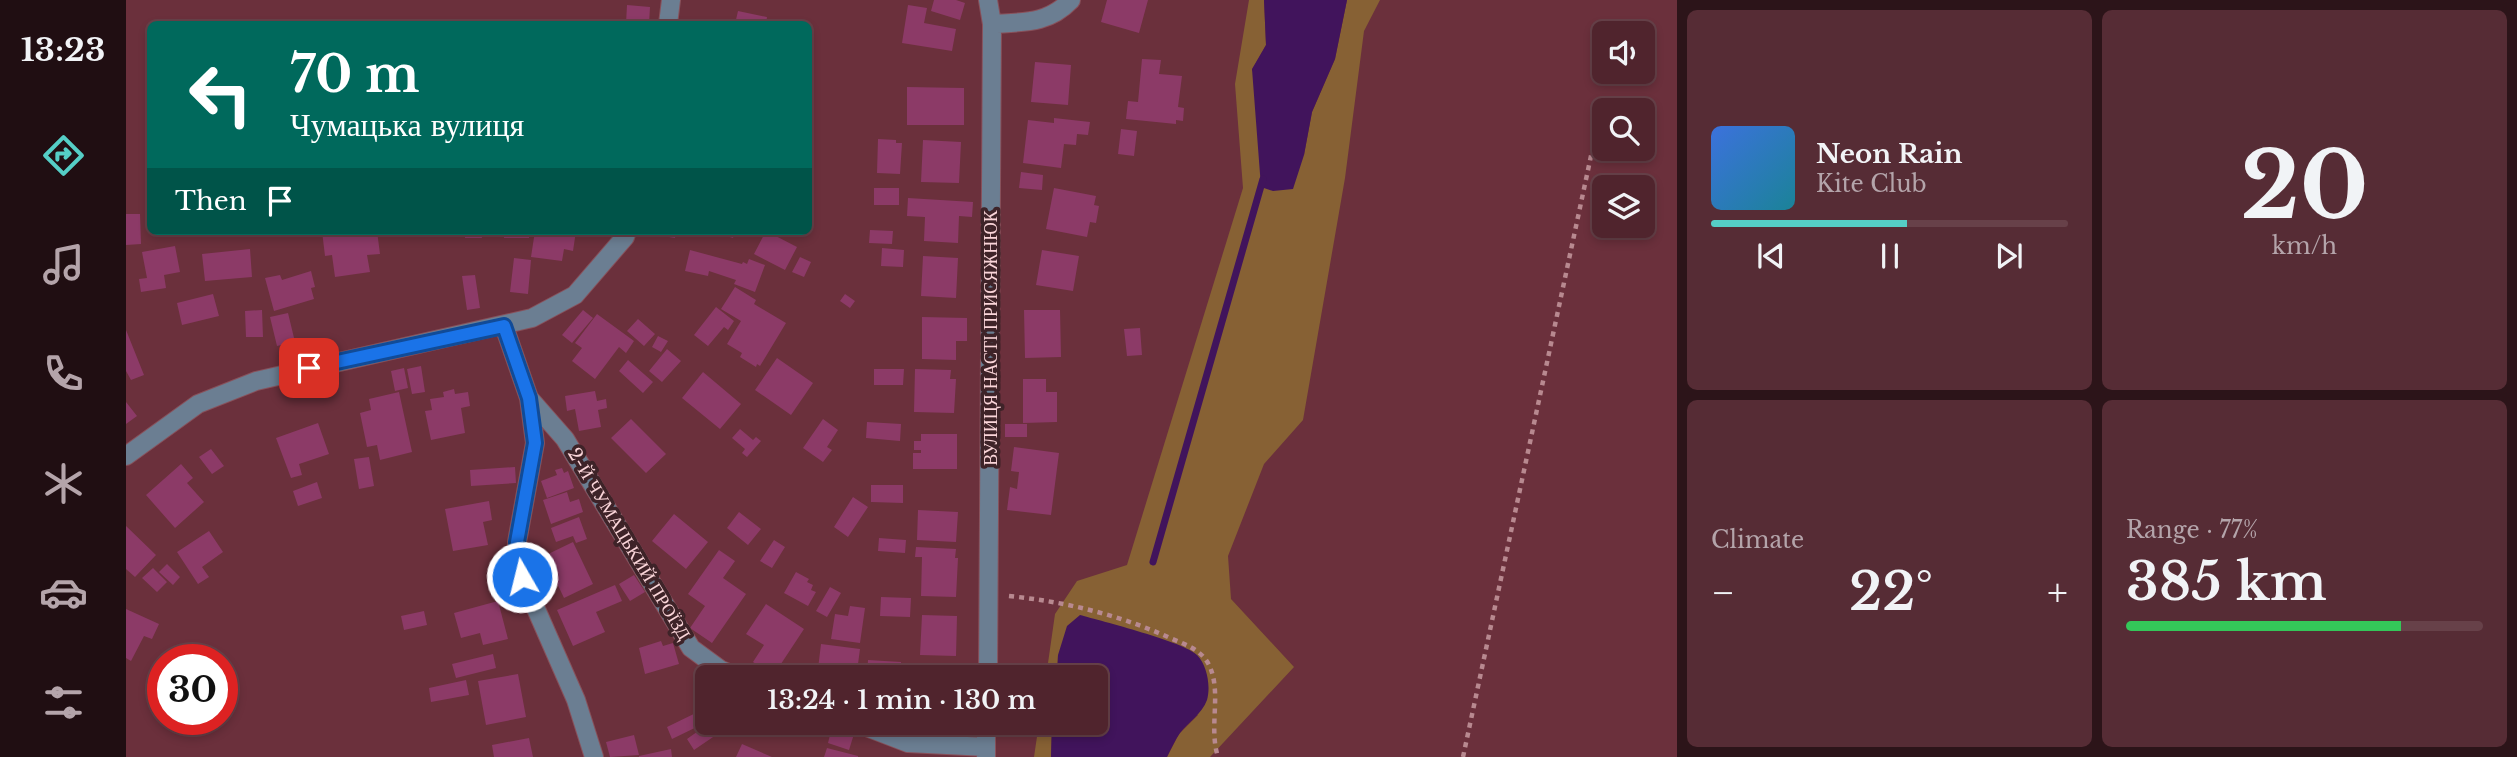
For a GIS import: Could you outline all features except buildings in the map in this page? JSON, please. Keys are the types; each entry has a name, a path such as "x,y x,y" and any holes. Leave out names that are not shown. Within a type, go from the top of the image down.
{"street":[{"path":"668,21 671,0"},
{"name":"ВУЛИЦЯ НАСТІ ПРИСЯЖНЮК","path":"988,0 992,24 988,665"},
{"path":"992,24 1034,21 1060,12 1071,0"},
{"path":"126,456 198,404 256,381 532,318 575,295 626,235"},
{"path":"504,326 529,398 535,443 517,542 522,577 576,700 594,757"},
{"name":"2-Й ЧУМАЦЬКИЙ ПРОЇЗД","path":"529,398 565,439 691,648 714,665"},
{"path":"887,735 908,743 986,752"}],"path":[{"path":"1463,757 1592,151"},
{"path":"990,594 1049,600 1117,615 1198,650 1208,664 1216,688 1213,742 1218,757"}],"shaded area":[{"path":"1249,0 1264,0 1266,45 1252,70 1304,155 1312,112 1335,59 1347,0 1380,0 1364,31 1345,178 1303,420 1264,464 1228,556 1231,599 1294,667 1210,757 1167,757 1179,734 1198,715 1108,676 1108,665 1081,665 1058,655 1058,665 1048,665 1055,614 1077,581 1127,565 1243,188 1235,84"},
{"path":"1264,0 1347,0 1335,59 1312,112 1304,155 1293,189 1273,191 1261,187 1252,69 1266,45"},
{"path":"1080,615 1142,632 1177,644 1197,655 1207,676 1207,700 1202,710 1180,733 1167,757 1051,757 1052,735 1108,735 1108,665 1058,665 1067,626"},
{"path":"1037,735 1052,735 1051,757 1034,757"}],"waterway":[{"path":"1153,562 1263,179"}],"route":[{"path":"309,368 504,326 529,398 535,443 517,542 522,577"}]}
